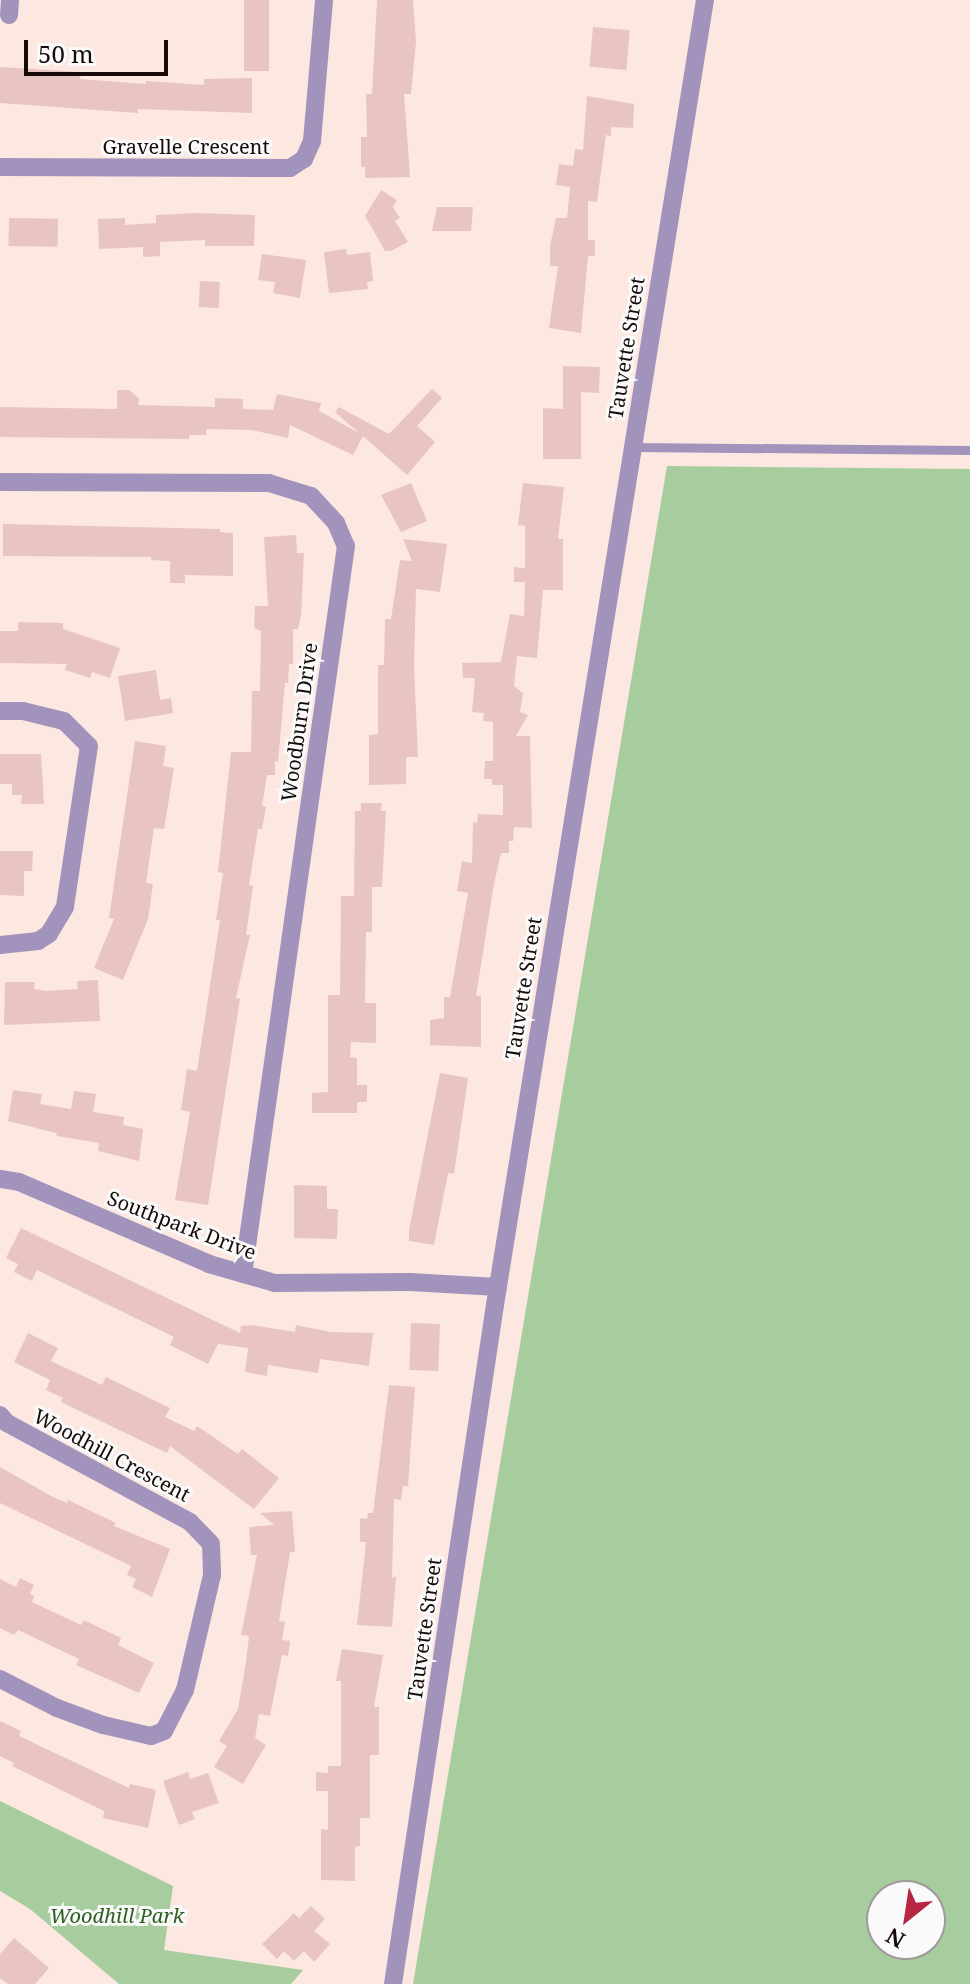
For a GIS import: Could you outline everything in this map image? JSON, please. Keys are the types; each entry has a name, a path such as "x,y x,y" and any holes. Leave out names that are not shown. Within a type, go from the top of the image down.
{"street":[{"name":"Gravelle Crescent","path":"0,167 290,168 304,159 312,141 324,0"},
{"name":"Tauvette Street","path":"393,1984 498,1287 705,0"},
{"name":"Woodburn Drive","path":"0,482 269,483 311,496 336,523 346,546 243,1274"},
{"path":"0,711 23,711 64,721 89,746 65,907 49,934 38,941 0,945"},
{"name":"Southpark Drive","path":"0,1179 19,1182 209,1264 275,1283 410,1282 498,1287"},
{"name":"Woodhill Crescent","path":"0,1415 7,1423 190,1522 211,1544 212,1575 185,1690 164,1731 151,1736 103,1725 57,1708 0,1679"}],"lane":[{"path":"633,447 970,450"}],"green space":[{"path":"667,466 970,469 970,1984 413,1984"},
{"name":"Woodhill Park","path":"0,1801 173,1886 164,1950 303,1970 291,1984 119,1984 30,1909 0,1891"}],"building":[{"path":"244,0 269,0 269,71 244,71"},
{"path":"377,0 413,0 416,42 411,94 404,94 410,177 365,178 365,167 361,167 361,137 367,137 366,94 372,94"},
{"path":"593,27 630,30 626,70 590,67"},
{"path":"0,67 81,72 80,79 146,84 146,81 204,85 204,79 252,78 252,113 138,109 138,113 0,103"},
{"path":"587,96 634,104 633,128 611,127 611,136 606,135 597,202 588,201 588,240 595,240 595,256 588,256 581,333 549,328 558,266 550,266 550,246 556,218 567,218 570,187 556,185 559,164 573,166 575,149 583,150"},
{"path":"381,190 397,200 393,207 400,218 395,221 408,242 391,251 385,251 365,216"},
{"path":"437,207 473,207 471,231 432,231"},
{"path":"156,215 255,215 254,246 205,246 205,240 160,242 160,256 143,257 143,247 99,249 98,219 125,218 125,225 156,223"},
{"path":"9,218 58,219 58,247 9,246"},
{"path":"346,249 347,255 370,252 373,281 367,282 368,289 329,293 324,252"},
{"path":"262,254 306,260 300,298 273,293 275,282 258,280"},
{"path":"200,281 220,282 219,308 199,307"},
{"path":"563,366 600,367 599,393 581,392 581,459 543,459 543,408 563,409"},
{"path":"432,389 442,398 417,426 435,442 407,475 363,436 353,455 290,425 288,438 252,430 206,429 206,435 189,435 189,439 0,437 0,407 117,409 117,390 129,390 139,398 138,405 215,407 215,398 243,399 243,409 273,410 277,394 321,403 319,411 359,433 335,412 339,407 389,434"},
{"path":"411,483 427,521 401,532 381,495"},
{"path":"523,483 564,487 558,539 563,539 563,590 543,590 537,658 517,656 514,686 523,693 520,712 528,715 516,736 530,736 532,828 514,827 509,853 501,853 476,996 481,996 481,1047 430,1045 430,1020 444,1018 444,997 450,997 468,893 457,891 462,861 472,863 473,822 477,823 478,814 503,815 503,785 492,785 492,779 484,779 485,761 493,761 493,722 483,721 484,713 472,712 475,678 463,678 462,663 501,662 510,614 524,616 525,582 514,582 514,567 525,568 525,526 518,525"},
{"path":"3,524 220,529 220,532 233,533 233,576 185,575 185,583 170,583 170,561 151,560 151,557 3,556"},
{"path":"296,535 297,553 304,553 301,616 298,629 293,629 293,664 289,664 288,683 285,683 278,762 275,761 275,775 267,775 262,806 266,807 262,829 258,829 249,885 253,886 246,935 250,935 236,998 240,999 208,1205 175,1200 190,1112 181,1110 187,1069 197,1071 220,920 216,920 223,873 218,872 231,752 251,752 252,691 260,691 261,631 254,628 255,606 268,606 264,537"},
{"path":"403,539 447,544 440,592 416,589 414,666 418,757 406,757 406,784 369,785 369,735 378,734 378,665 384,665 385,619 391,619 400,560 412,561"},
{"path":"18,622 63,623 63,629 120,648 110,678 92,672 90,678 65,670 67,664 0,663 0,631 18,631"},
{"path":"156,670 160,700 171,698 173,713 125,721 118,676"},
{"path":"135,741 166,746 163,766 174,768 164,829 154,828 146,883 153,884 148,919 123,980 94,968 114,919 109,918"},
{"path":"0,754 41,754 44,804 21,804 22,795 12,795 12,784 0,784"},
{"path":"361,803 382,803 381,811 386,811 382,887 372,887 372,932 366,932 365,1003 376,1003 376,1043 351,1042 350,1057 357,1058 357,1085 367,1085 367,1102 357,1102 357,1113 312,1113 312,1093 328,1092 328,995 340,995 341,896 354,896 355,811 361,811"},
{"path":"0,851 33,851 32,871 24,871 24,896 0,895"},
{"path":"98,980 100,1021 4,1025 5,982 35,982 34,989 46,991 78,989 77,981"},
{"path":"440,1073 468,1078 454,1174 448,1173 434,1245 409,1241 409,1230"},
{"path":"13,1090 42,1094 40,1104 71,1109 74,1091 96,1094 93,1112 124,1117 123,1125 143,1129 139,1161 98,1151 99,1143 57,1136 56,1133 8,1121"},
{"path":"294,1185 327,1186 327,1209 338,1209 337,1239 294,1238"},
{"path":"21,1228 240,1333 241,1326 252,1325 295,1332 296,1325 331,1332 373,1333 369,1366 320,1359 318,1373 268,1365 267,1376 245,1372 248,1348 218,1344 208,1364 170,1345 174,1337 37,1270 32,1281 14,1272 18,1264 6,1258"},
{"path":"411,1323 440,1324 438,1371 409,1370"},
{"path":"28,1333 58,1348 51,1361 102,1385 106,1377 170,1408 165,1417 194,1431 197,1426 238,1454 242,1449 279,1478 254,1509 170,1446 167,1453 61,1402 63,1398 46,1390 50,1380 14,1362"},
{"path":"389,1385 415,1387 408,1486 403,1486 401,1500 394,1499 392,1578 396,1576 392,1627 357,1625 366,1542 360,1542 360,1518 367,1519 368,1513 373,1513"},
{"path":"0,1467 53,1497 67,1503 68,1500 116,1523 114,1526 170,1549 152,1597 132,1587 136,1579 127,1575 131,1566 0,1503"},
{"path":"292,1511 295,1552 290,1552 279,1621 285,1622 282,1640 290,1641 288,1656 282,1655 270,1716 259,1714 255,1738 266,1745 243,1784 214,1767 227,1746 219,1741 238,1709 246,1662 249,1636 241,1635 257,1555 251,1555 249,1527 274,1525 260,1513"},
{"path":"20,1578 34,1585 30,1594 34,1596 32,1602 81,1625 84,1620 121,1638 118,1645 154,1663 139,1693 76,1665 79,1659 18,1630 14,1635 0,1628 0,1579 16,1587"},
{"path":"342,1649 383,1655 374,1707 379,1707 379,1755 370,1755 370,1818 360,1818 360,1846 355,1847 355,1881 321,1880 321,1829 328,1830 328,1791 316,1791 316,1772 328,1773 328,1766 341,1766 341,1681 336,1681"},
{"path":"0,1721 21,1731 19,1736 129,1788 130,1784 156,1790 148,1828 103,1818 104,1811 12,1766 14,1763 0,1756"},
{"path":"188,1772 190,1779 208,1773 219,1803 192,1812 195,1819 179,1825 163,1781"},
{"path":"311,1906 325,1919 314,1931 330,1944 314,1962 304,1951 294,1961 284,1951 277,1959 262,1944 294,1913 299,1918"},
{"path":"14,1938 49,1968 35,1984 8,1984 0,1978 0,1954"}]}
